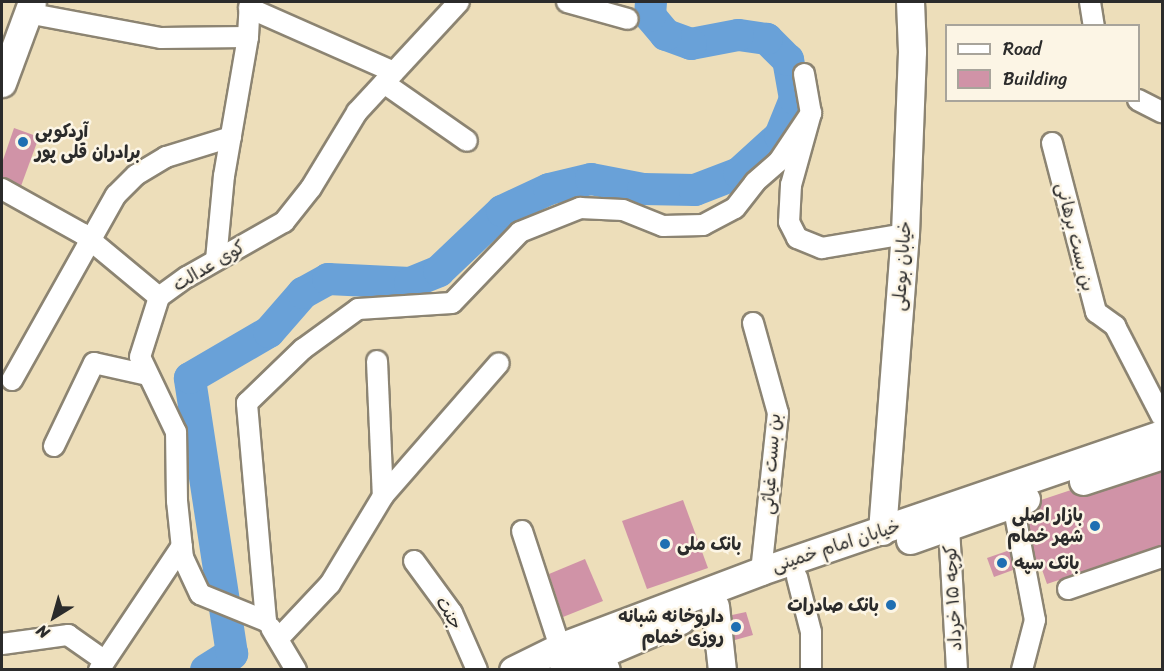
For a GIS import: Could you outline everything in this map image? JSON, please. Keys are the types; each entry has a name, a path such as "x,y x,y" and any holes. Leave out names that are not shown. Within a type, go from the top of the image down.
{"main road":[{"name":"خیابان بوعلی","path":"882,531 905,234 912,51 910,2"},
{"path":"2,83 30,7"},
{"name":"خیابان امام خمینی","path":"513,669 562,658 761,571 1162,434"},
{"name":"خیابان امام خمینی","path":"562,658 607,661 715,606 1162,455"},
{"path":"715,606 723,669"}],"street":[{"name":"کوی عدالت","path":"266,621 200,594 182,546 176,432 140,357 159,297 216,260 284,222 311,188 357,112 459,2"},
{"path":"567,2 628,19"},
{"path":"1090,2 1094,24"},
{"path":"216,260 231,137 248,37 249,5 389,78 466,141"},
{"path":"30,7 161,38 248,37"},
{"path":"804,74 811,112 791,185 789,222 797,238 822,248 905,234"},
{"path":"1140,101 1162,112"},
{"path":"296,669 279,638 266,621 247,403 303,349 358,309 452,303 520,232 580,208 623,210 663,226 703,225 735,208 755,182 779,161 811,112"},
{"path":"12,380 89,239 116,195 136,175 166,157 231,137"},
{"name":"بن بست برهانی","path":"1052,143 1096,312 1115,326 1162,417"},
{"path":"2,189 89,239 159,297"},
{"name":"بن بست غیاثی","path":"753,323 778,413 761,571"},
{"path":"377,360 383,496"},
{"path":"54,446 94,363 148,375"},
{"path":"279,638 330,584 383,496 499,363"},
{"path":"1013,504 1035,620 1022,669"},
{"name":"کوچه ۱۵ خرداد","path":"949,527 957,669"},
{"path":"522,531 562,658"},
{"path":"2,644 68,635 102,665 182,546"},
{"path":"1068,589 1162,557"},
{"name":"جنت","path":"414,561 452,613 477,669"},
{"path":"797,577 811,632 811,669"}],"building":[{"path":"14,128 39,137 21,186 2,177 2,163"},
{"name":"بازار اصلی شهر خمام","path":"1162,471 1162,545 1047,584 1039,561 1036,562 1027,515 1038,510 1041,500 1071,490 1088,496"},
{"name":"بانک ملی","path":"683,500 708,568 647,589 622,521"},
{"name":"بانک سپه","path":"1010,550 1013,570 994,577 987,558"},
{"path":"585,559 603,601 563,617 549,574"},
{"name":"داروخانه شبانه روزی خمام","path":"746,612 753,635 735,640 732,615"}],"waterway":[{"path":"206,670 232,654 190,378 269,332 303,293 328,279 410,283 439,271 502,211 549,189 591,179 643,189 695,190 739,173 780,136 795,99 788,60 767,39 738,35 691,44 666,35 650,16 651,2"}],"place":[{"name":"آردکوبی برادران قلی پور","path":"23,142"},
{"name":"بازار اصلی شهر خمام","path":"1095,526"},
{"name":"بانک ملی","path":"665,544"},
{"name":"بانک سپه","path":"1002,563"},
{"name":"بانک صادرات","path":"891,605"},
{"name":"داروخانه شبانه روزی خمام","path":"736,627"}]}
